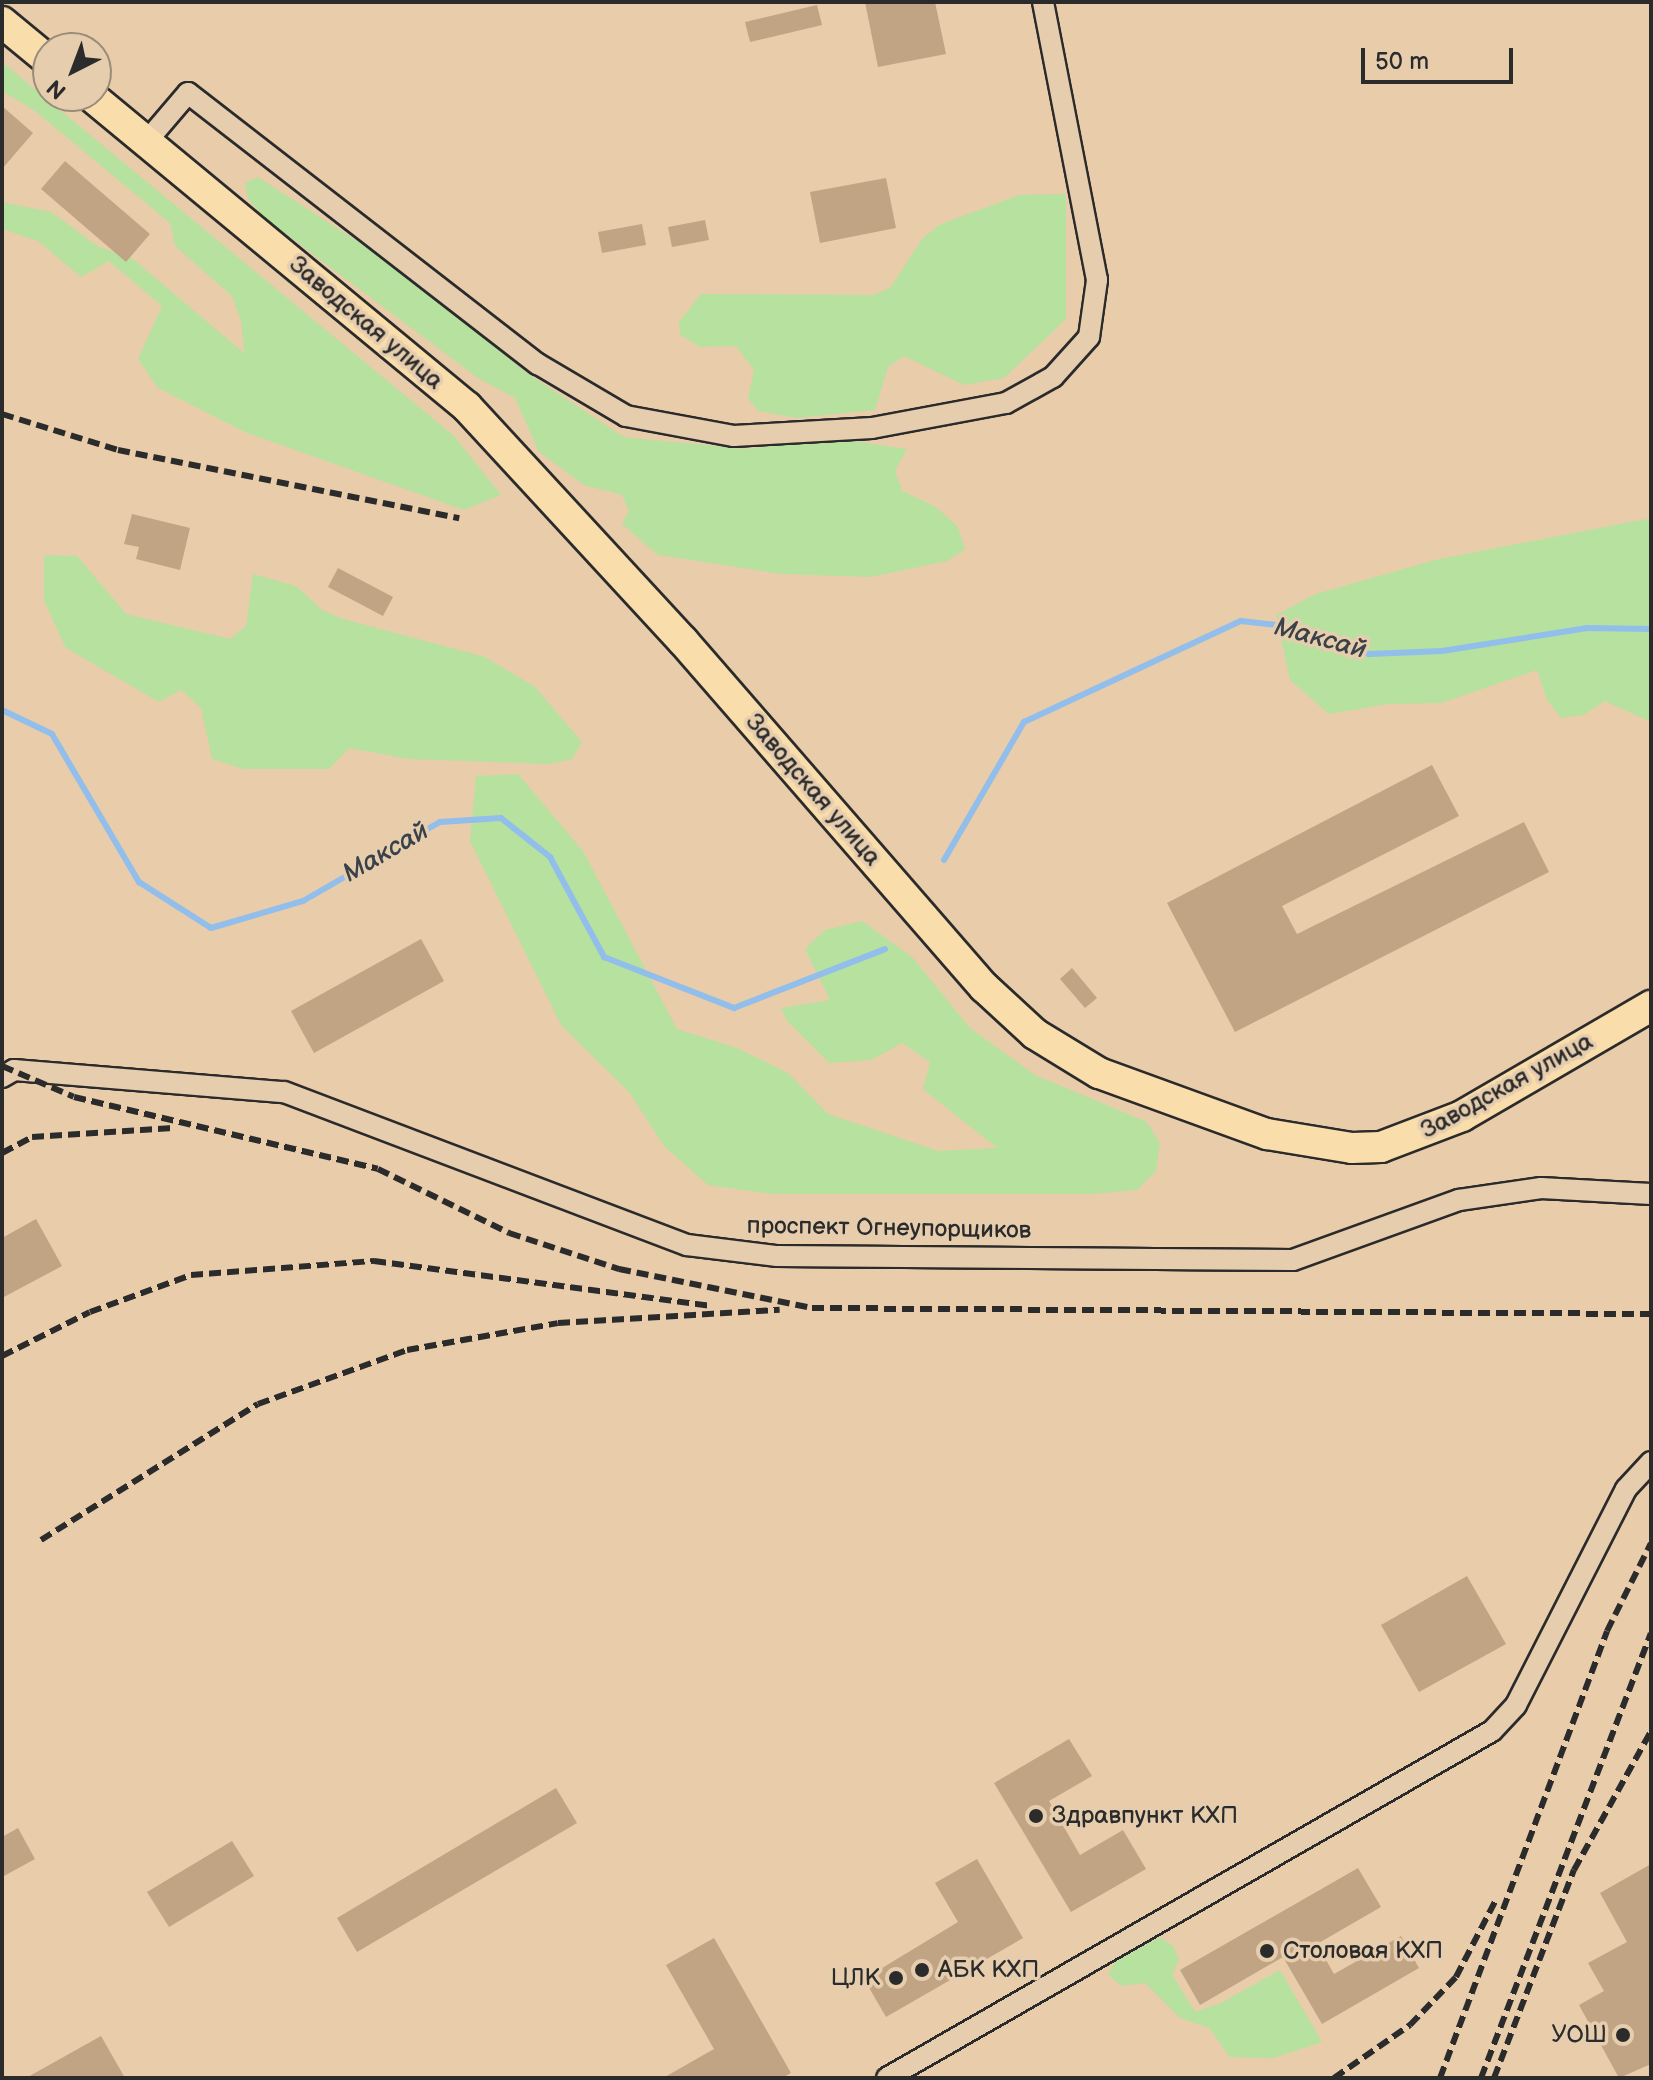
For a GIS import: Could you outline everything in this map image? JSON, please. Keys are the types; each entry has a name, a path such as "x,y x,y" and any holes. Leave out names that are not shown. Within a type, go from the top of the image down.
{"main road":[{"path":"2,22 32,47"},
{"name":"Заводская улица","path":"111,112 467,407 683,641 984,987 1025,1025 1099,1073 1188,1108 1298,1140 1381,1147 1462,1116 1651,1006"}],"street":[{"path":"147,141 188,93 538,364 626,416 734,436 872,428 1006,403 1053,377 1089,337 1097,280 1043,2"},
{"name":"проспект Огнеупорщиков","path":"2,1077 14,1070 284,1092 687,1245 777,1256 1293,1260 1361,1240 1459,1200 1541,1188 1651,1194"},
{"path":"887,2078 1492,1731 1516,1705 1626,1489 1651,1462"}],"green space":[{"path":"2,62 32,87 32,109 2,91"},
{"path":"36,112 62,112 454,436 501,495 464,510 245,432 158,388 138,359 162,306 109,261 81,277 38,241 2,229 2,202 51,212 99,247 133,259 244,353 241,321 232,296 175,246 170,223"},
{"path":"258,177 411,276 524,371 624,437 745,449 840,439 907,449 895,470 902,491 936,507 958,527 965,549 947,561 870,577 781,574 658,555 622,524 629,511 622,495 584,485 539,452 515,398 478,378 266,219 248,199 245,183"},
{"path":"1066,194 1066,319 1004,378 964,385 904,356 888,367 875,410 796,418 758,411 748,398 754,370 736,346 700,347 680,335 679,322 701,294 873,295 890,288 922,239 939,225 1019,195"},
{"path":"1646,519 1651,522 1651,722 1605,701 1583,715 1561,718 1547,700 1537,670 1441,703 1388,704 1329,714 1290,680 1276,615 1316,594 1435,560"},
{"path":"44,555 77,556 126,614 230,639 246,626 253,574 296,586 322,610 343,619 485,657 535,687 582,742 572,759 550,764 408,759 349,748 329,769 243,769 212,759 201,708 181,690 159,702 66,648 44,601"},
{"path":"518,774 583,851 677,1029 737,1048 788,1073 828,1114 938,1151 997,1148 923,1089 930,1062 902,1043 871,1060 829,1063 787,1021 781,1008 830,1000 805,949 825,930 862,921 912,957 970,1028 1035,1075 1147,1122 1160,1143 1156,1171 1137,1190 1092,1194 772,1194 708,1185 664,1146 629,1092 561,1025 470,841 476,776"},
{"path":"1160,1937 1174,1947 1179,1960 1172,1974 1195,2012 1221,2003 1280,1970 1322,2042 1274,2058 1230,2057 1209,2028 1180,2018 1145,1983 1121,1986 1108,1974 1115,1962"}],"building":[{"path":"865,2 935,2 946,54 878,67"},
{"path":"817,5 822,25 750,42 745,22"},
{"path":"2,106 33,133 2,169"},
{"path":"65,161 150,234 126,262 41,189"},
{"path":"886,178 896,228 820,243 810,192"},
{"path":"705,220 709,240 672,247 668,227"},
{"path":"642,224 646,245 602,253 598,232"},
{"path":"132,514 190,528 180,570 136,559 139,547 124,544"},
{"path":"338,568 393,597 383,616 328,587"},
{"path":"1432,765 1459,816 1282,906 1297,934 1524,822 1549,872 1235,1032 1167,903"},
{"path":"421,939 444,981 314,1053 291,1011"},
{"path":"1072,968 1097,998 1085,1008 1060,979"},
{"path":"36,1219 62,1266 2,1298 2,1238"},
{"path":"1467,1576 1506,1644 1419,1692 1381,1625"},
{"name":"Здравпункт КХП","path":"1069,1739 1092,1776 1049,1801 1080,1855 1123,1830 1146,1869 1071,1912 994,1783"},
{"path":"556,1788 577,1823 357,1952 337,1918"},
{"path":"18,1828 35,1859 2,1877 2,1837"},
{"path":"232,1841 254,1876 169,1927 147,1892"},
{"path":"977,1859 1023,1938 886,2017 864,1979 958,1922 935,1883"},
{"path":"1651,1864 1651,2064 1619,2078 1579,2005 1604,1991 1588,1963 1627,1942 1600,1893"},
{"name":"Столовая КХП","path":"1358,1868 1381,1907 1317,1944 1334,1974 1401,1936 1419,1968 1322,2024 1283,1957 1200,2005 1180,1970"},
{"path":"714,1938 791,2073 782,2078 663,2078 714,2049 666,1965"},
{"path":"101,2036 125,2078 26,2078"}],"waterway":[{"name":"Максай","path":"944,860 1024,722 1241,621 1302,628 1369,654 1442,651 1587,628 1651,629"},
{"name":"Максай","path":"2,710 52,734 139,882 211,928 303,901 440,822 501,818 550,857 604,957 734,1008 885,949"}],"railway":[{"path":"2,414 118,450 459,518"},
{"path":"2,1066 74,1097 378,1169 509,1233 619,1269 812,1308 1651,1314"},
{"path":"2,1153 32,1137 173,1128"},
{"path":"2,1356 90,1312 191,1275 374,1261 710,1306"},
{"path":"41,1540 258,1404 407,1350 558,1323 780,1310"},
{"path":"1440,2078 1607,1631 1651,1543"},
{"path":"1481,2078 1651,1633"},
{"path":"1494,2078 1574,1870 1651,1731"},
{"path":"1334,2078 1410,2025 1456,1977 1497,1898"}],"place":[{"name":"Здравпункт КХП","path":"1036,1816"},
{"name":"Столовая КХП","path":"1267,1951"},
{"name":"АБК КХП","path":"922,1970"},
{"name":"ЦЛК","path":"896,1978"},
{"name":"УОШ","path":"1623,2035"}]}
